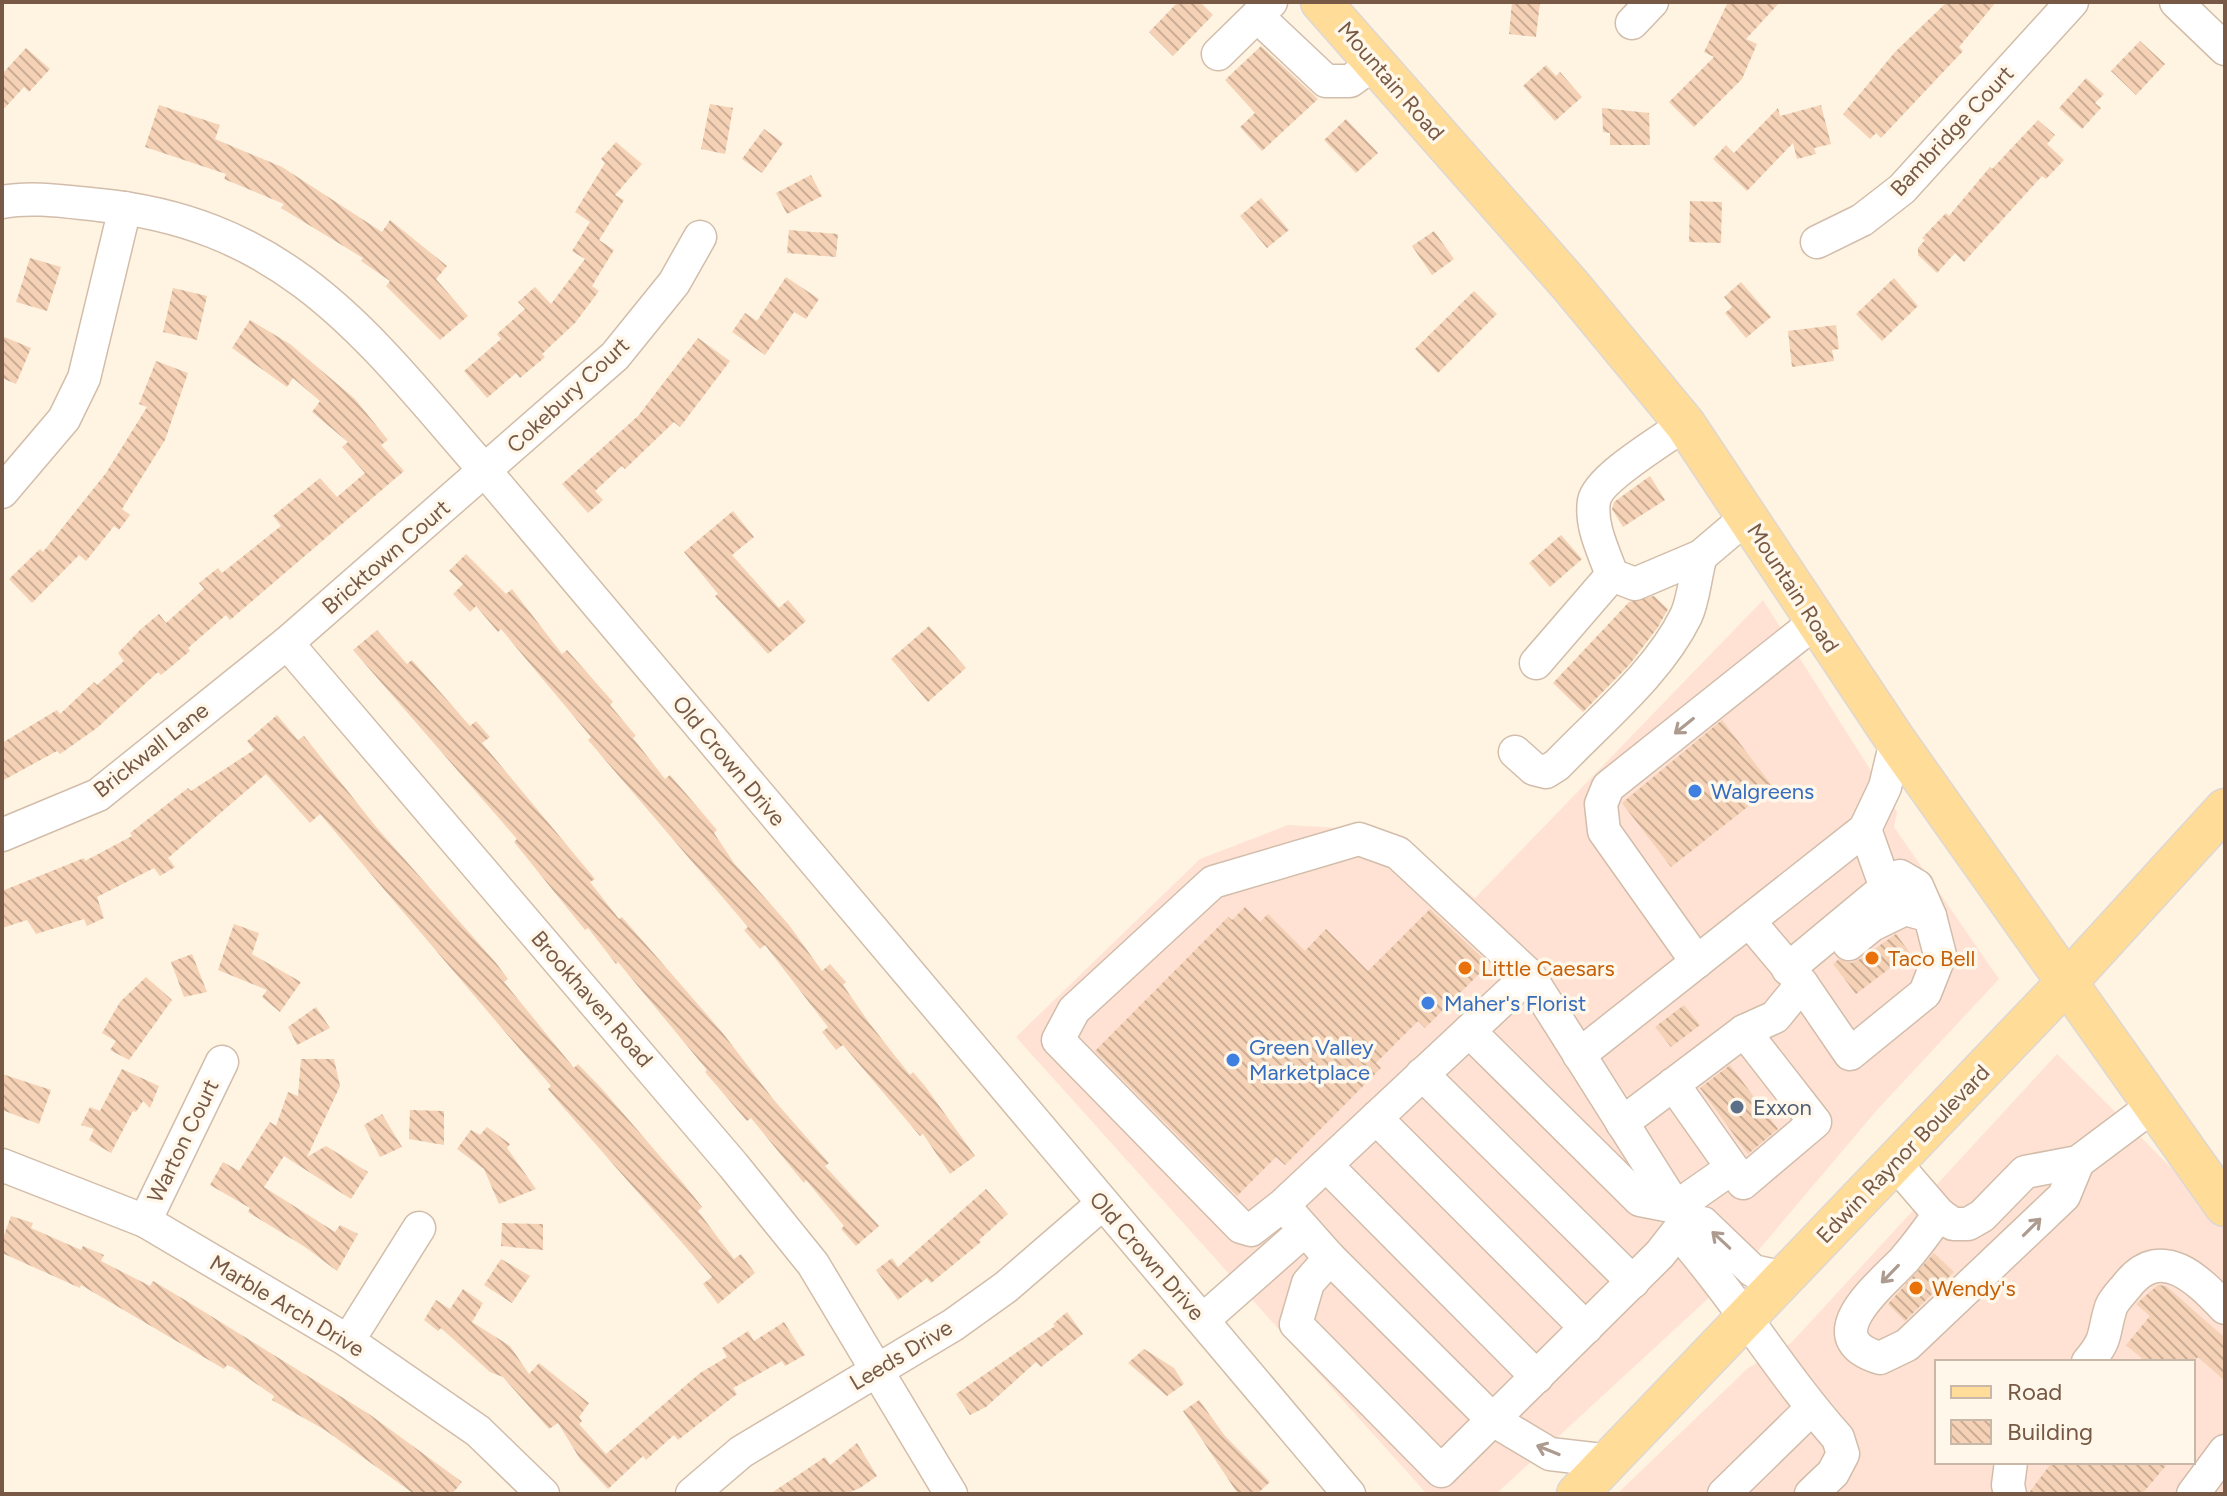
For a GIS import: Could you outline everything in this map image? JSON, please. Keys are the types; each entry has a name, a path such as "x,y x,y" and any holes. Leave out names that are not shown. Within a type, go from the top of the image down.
{"main road":[{"name":"Mountain Road","path":"1331,12 1571,286 1685,424 1814,623 2225,1206"},
{"name":"Edwin Raynor Boulevard","path":"1577,1494 2067,982 2225,809"}],"street":[{"name":"Bambridge Court","path":"1817,242 1862,220 1902,189 2072,2"},
{"path":"2176,2 2225,49"},
{"path":"1218,54 1264,9 1326,81 1350,81 1375,63"},
{"path":"1304,59 1331,12"},
{"name":"Old Crown Drive","path":"2,202 69,202 125,208 215,229 287,267 365,334 486,472 1349,1494"},
{"path":"2,492 64,419 84,378 125,208"},
{"name":"Cokebury Court","path":"486,472 615,356 674,283 700,237"},
{"path":"1685,424 1604,483 1594,499 1595,527 1612,575 1635,584 1701,556 1747,517"},
{"name":"Bricktown Court","path":"287,643 486,472"},
{"path":"1515,752 1534,769 1546,772 1557,765 1652,665 1675,636 1688,612 1701,556"},
{"path":"1536,663 1612,575"},
{"path":"1697,962 1604,831 1601,804 1608,787 1814,623"},
{"name":"Brickwall Lane","path":"2,835 98,795 287,643"},
{"name":"Brookhaven Road","path":"287,643 733,1165 813,1264 951,1494"},
{"path":"1579,1055 1865,829 1885,787 1896,741"},
{"path":"1865,829 1886,888"},
{"path":"1529,975 1262,1225 1251,1230 1241,1227 1058,1040 1074,1010 1213,882 1359,839 1398,853 1529,975 1681,1214 1683,1238 1725,1286 1746,1320 1838,1438 1843,1454 1833,1473 1811,1494"},
{"path":"1622,1123 1744,1031 1775,1017 1795,977 1900,876 1917,886 1930,916 1940,955 1925,993 1850,1054 1795,977 1749,921"},
{"path":"1795,977 1872,925 1905,909 1930,916"},
{"path":"1469,1031 1640,1200 1703,1223 1753,1271 1785,1278"},
{"path":"1673,1084 1743,1183 1815,1122 1744,1031"},
{"name":"Warton Court","path":"145,1221 222,1062"},
{"path":"1422,1074 1633,1282"},
{"path":"1946,1219 1968,1224 1982,1216 2025,1172 2078,1162 2154,1105"},
{"path":"1376,1118 1586,1328"},
{"path":"1946,1219 1859,1306 1851,1330 1857,1345 1869,1355 1880,1358 1895,1354 1991,1267 2064,1196 2078,1162"},
{"path":"1895,1163 1991,1267"},
{"name":"Marble Arch Drive","path":"2,1165 145,1221 348,1341 478,1431 543,1494"},
{"path":"1326,1165 1537,1377"},
{"path":"1330,1258 1308,1283 1296,1324 1441,1471 1633,1282 1681,1214 1732,1168"},
{"name":"Leeds Drive","path":"692,1494 741,1452 953,1325 1006,1287 1102,1204"},
{"path":"1283,1205 1330,1258 1493,1420 1550,1454 1610,1461"},
{"path":"348,1341 419,1228"},
{"path":"1203,1320 1305,1230"},
{"path":"2090,1360 2106,1340 2112,1305 2132,1279 2150,1266 2172,1265 2195,1277 2225,1308"},
{"path":"1724,1494 1812,1408"},
{"path":"2193,1494 2225,1451"},
{"path":"2010,1494 2011,1464"}],"shaded area":[{"path":"1763,600 1897,812 1894,827 1999,979 1877,1110 1751,1259 1496,1494 1427,1494 1016,1037 1200,859 1288,825 1386,831 1475,898"},
{"path":"2057,1054 2225,1221 2225,1494 1617,1494 1748,1368 1791,1343"}],"building":[{"path":"1178,2 1200,2 1213,15 1173,56 1149,32"},
{"path":"1512,2 1540,2 1536,37 1509,34"},
{"path":"1728,2 1780,2 1746,39 1757,44 1742,79 1694,127 1669,102 1714,57 1704,52"},
{"path":"1947,2 1996,2 1959,47 1963,51 1881,138 1876,133 1870,139 1843,114 1895,52"},
{"path":"2140,41 2165,64 2136,95 2111,71"},
{"path":"1261,46 1318,99 1262,151 1240,127 1255,113 1225,80"},
{"path":"26,48 50,69 29,92 24,87 2,111 2,74"},
{"path":"1546,65 1556,76 1560,72 1582,97 1555,121 1523,86"},
{"path":"2086,78 2104,94 2095,103 2101,108 2082,129 2059,108"},
{"path":"710,104 733,108 725,154 701,149"},
{"path":"159,105 220,125 215,139 282,167 382,232 390,220 447,266 436,279 468,316 440,340 386,286 390,281 361,261 363,258 281,208 284,204 224,179 226,174 145,147"},
{"path":"1821,105 1831,144 1814,148 1816,154 1797,159 1793,143 1747,191 1713,159 1726,145 1734,153 1778,108 1780,116"},
{"path":"1602,108 1649,113 1650,145 1610,145 1610,133 1603,132"},
{"path":"1346,119 1378,153 1356,173 1324,140"},
{"path":"2038,120 2055,135 2047,144 2064,160 2046,179 2042,176 1964,262 1955,253 1937,273 1918,255 1918,248 1925,240 1922,238 1946,213 1949,216 1990,167 1992,169"},
{"path":"764,129 783,143 762,173 742,159"},
{"path":"616,142 642,164 615,195 624,200 599,240 614,250 592,286 599,291 575,323 542,354 545,357 520,378 516,373 487,398 464,371 501,339 497,334 525,309 518,302 535,287 551,304 585,259 572,251 590,222 575,212 605,163 601,159"},
{"path":"811,175 822,196 787,214 776,193"},
{"path":"1261,198 1289,230 1267,248 1240,216"},
{"path":"1690,201 1722,202 1721,243 1689,242"},
{"path":"789,230 838,234 836,257 787,253"},
{"path":"1434,231 1454,259 1432,275 1412,246"},
{"path":"30,258 61,267 47,311 16,302"},
{"path":"786,277 819,299 806,319 794,312 765,355 732,332 745,313 757,321"},
{"path":"1894,278 1918,306 1882,341 1856,314"},
{"path":"1741,282 1771,317 1746,338 1725,313 1732,307 1724,297"},
{"path":"173,288 207,296 197,340 163,332"},
{"path":"1474,291 1497,314 1438,373 1415,349"},
{"path":"250,320 290,344 355,399 388,440 381,445 404,471 230,620 226,615 188,648 190,651 161,675 158,672 97,728 60,754 57,751 2,781 2,743 57,710 60,714 94,682 97,685 124,661 118,653 141,629 159,614 166,623 204,589 199,583 218,568 222,573 281,526 273,516 320,478 337,497 365,473 342,447 348,442 312,412 320,401 293,378 287,387 232,348"},
{"path":"1836,325 1839,349 1832,350 1834,361 1792,367 1788,331"},
{"path":"2,336 31,348 16,384 2,378"},
{"path":"698,338 730,361 680,427 674,422 625,469 622,466 595,491 603,500 588,513 562,484 638,416"},
{"path":"156,361 188,373 165,440 122,509 130,515 119,530 114,526 86,561 79,555 32,603 9,579 40,549 43,552 106,473 147,407 139,404"},
{"path":"1650,476 1665,500 1623,527 1612,509 1614,502"},
{"path":"733,511 754,537 732,555 779,608 788,600 806,621 768,654 715,596 718,594 684,552"},
{"path":"1561,535 1582,559 1550,587 1529,563"},
{"path":"466,554 506,594 512,589 562,654 567,650 613,702 610,705 636,736 633,738 665,779 670,775 717,830 714,833 734,863 789,925 822,971 830,964 846,982 843,985 870,1024 910,1075 913,1072 925,1086 975,1156 950,1174 923,1134 920,1136 843,1045 836,1050 822,1032 828,1027 765,945 760,949 744,930 748,927 588,740 591,737 501,629 498,632 476,606 470,612 453,594 463,584 449,571"},
{"path":"1654,596 1668,609 1658,627 1630,664 1583,712 1553,683 1629,602"},
{"path":"929,626 966,668 928,702 891,659"},
{"path":"377,630 407,664 412,660 470,726 476,721 490,737 482,743 595,879 590,882 619,919 622,917 722,1032 773,1099 829,1163 825,1166 879,1226 856,1246 841,1229 844,1226 806,1180 804,1183 751,1118 747,1121 705,1072 707,1070 618,962 616,964 588,928 585,930 514,842 517,839 353,650"},
{"path":"277,715 298,740 304,736 377,828 496,963 508,979 504,982 574,1068 578,1064 603,1090 683,1183 702,1207 698,1211 734,1259 741,1254 755,1273 718,1304 703,1284 712,1277 563,1107 548,1089 551,1086 320,814 310,823 266,774 168,858 175,867 160,876 154,868 97,897 104,918 87,926 84,919 36,934 27,920 2,928 2,891 84,858 85,861 132,836 130,833 188,788 191,791 254,750 247,741"},
{"name":"Walgreens","path":"1722,720 1773,787 1671,867 1622,803"},
{"name":"Green Valley Marketplace","path":"1245,907 1260,922 1268,914 1305,951 1326,929 1368,971 1430,909 1489,964 1425,1028 1418,1021 1376,1063 1381,1068 1285,1165 1276,1157 1237,1196 1095,1051 1228,917 1232,920"},
{"path":"234,924 259,933 252,954 301,982 280,1012 262,997 267,990 218,970"},
{"name":"Taco Bell","path":"1896,934 1910,953 1856,994 1833,964 1839,959 1851,963 1860,959"},
{"path":"192,954 207,992 184,997 171,962"},
{"path":"146,977 172,1000 129,1060 110,1050 116,1041 102,1033 120,1002"},
{"path":"1684,1005 1700,1025 1671,1047 1655,1027"},
{"path":"316,1007 330,1028 297,1045 288,1027"},
{"path":"301,1059 334,1059 340,1086 307,1157 326,1146 368,1172 351,1199 284,1156 264,1187 335,1232 340,1225 358,1234 337,1271 248,1212 250,1208 210,1185 223,1162 239,1171 270,1122 276,1126 288,1092 298,1096"},
{"name":"Exxon","path":"1730,1065 1778,1129 1748,1154 1700,1088"},
{"path":"122,1069 159,1086 150,1108 143,1101 136,1112 133,1111 111,1153 89,1140 94,1129 81,1125 90,1107 100,1111"},
{"path":"2,1074 51,1090 39,1124 2,1110"},
{"path":"410,1110 444,1111 444,1145 409,1139"},
{"path":"382,1114 402,1147 380,1157 364,1125"},
{"path":"487,1127 510,1144 507,1148 536,1189 499,1204 484,1169 457,1149 471,1130 480,1135"},
{"path":"986,1189 1008,1214 979,1240 981,1242 931,1283 927,1278 898,1300 876,1270 892,1258 898,1267"},
{"path":"11,1216 33,1223 31,1228 81,1250 83,1246 104,1255 101,1261 150,1286 153,1281 369,1414 462,1482 452,1494 414,1494 325,1430 272,1400 274,1396 232,1367 227,1365 224,1369 81,1285 80,1288 2,1253 2,1241"},
{"path":"502,1223 543,1224 543,1250 501,1246"},
{"name":"Wendy's","path":"1934,1253 1954,1272 1905,1321 1888,1304"},
{"path":"501,1259 530,1276 512,1303 484,1285"},
{"path":"2158,1285 2166,1286 2225,1338 2225,1381 2198,1357 2195,1360 2144,1360 2126,1345 2150,1316 2136,1304"},
{"path":"463,1289 483,1303 472,1322 510,1346 529,1374 539,1363 589,1403 579,1417 582,1421 579,1424 606,1454 700,1373 727,1357 722,1348 748,1331 754,1341 784,1322 805,1355 785,1366 782,1361 733,1388 737,1394 678,1440 674,1435 646,1460 643,1456 608,1489 580,1459 558,1423 549,1429 503,1377 490,1372 441,1328 438,1331 424,1320 436,1300 450,1309"},
{"path":"1067,1312 1083,1334 1041,1367 1036,1362 986,1407 970,1415 956,1394 1055,1326 1053,1324"},
{"path":"1144,1349 1174,1368 1184,1384 1167,1396 1128,1363"},
{"path":"1199,1400 1225,1436 1270,1482 1257,1494 1238,1494 1183,1411"},
{"path":"857,1443 877,1476 860,1488 845,1494 770,1494 825,1457 830,1465"},
{"path":"2050,1464 2167,1464 2142,1494 2028,1494"}],"place":[{"name":"Walgreens","path":"1695,791"},
{"name":"Taco Bell","path":"1872,958"},
{"name":"Little Caesars","path":"1465,968"},
{"name":"Maher's Florist","path":"1428,1003"},
{"name":"Green Valley Marketplace","path":"1233,1060"},
{"name":"Exxon","path":"1737,1107"},
{"name":"Wendy's","path":"1916,1288"}]}
